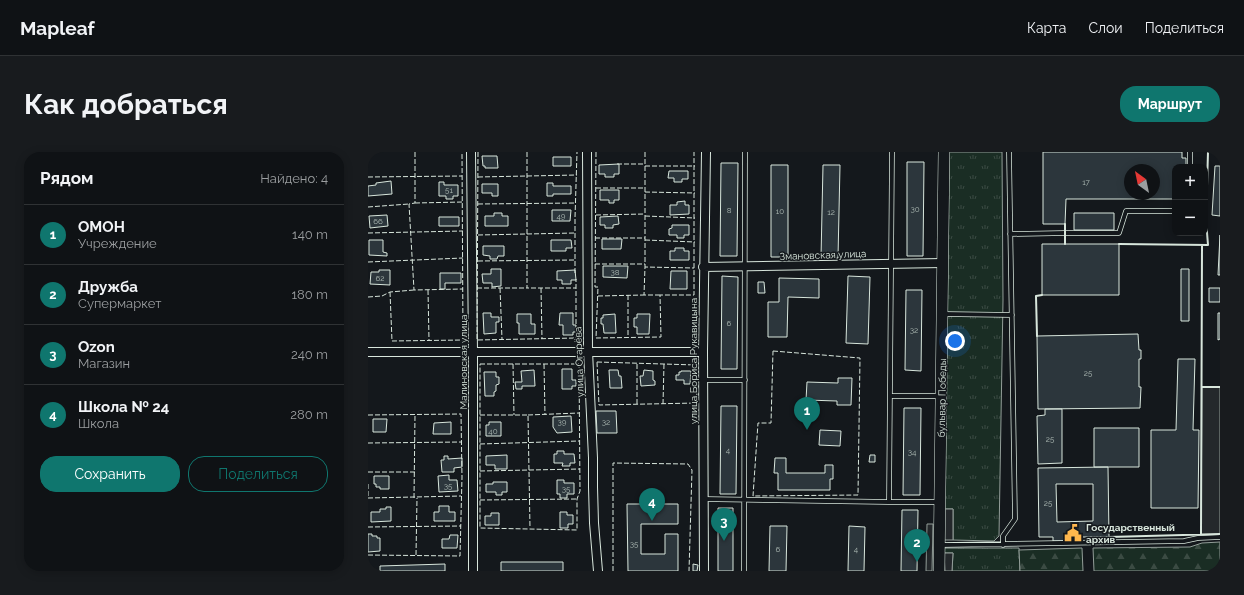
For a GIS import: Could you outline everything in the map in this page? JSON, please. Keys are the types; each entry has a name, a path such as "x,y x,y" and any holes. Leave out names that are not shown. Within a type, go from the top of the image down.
{"street":[{"name":"Малиновская улица","path":"471,152 473,571"},
{"name":"улица Огарёва","path":"587,152 588,351 593,458 594,523 598,571"},
{"name":"улица Бориса Рукавицына","path":"704,571 703,268 706,152"},
{"name":"бульвар Победы","path":"939,571 944,152"},
{"name":"Змановская улица","path":"703,268 943,263"},
{"path":"368,352 703,352"}],"lane":[{"path":"744,571 745,152"},
{"path":"889,502 892,152"},
{"path":"1003,545 1003,536 1015,519 1009,152"},
{"path":"1190,152 1190,164"},
{"path":"1010,234 1119,233 1126,211 1172,211"},
{"path":"943,314 1012,315"},
{"path":"703,380 745,380"},
{"path":"890,396 942,396"},
{"path":"703,499 940,502"},
{"path":"939,545 1184,541 1198,538 1220,537"}],"green space":[{"path":"949,152 1002,152 1003,300 999,536 994,541 953,540 953,509 944,509"},
{"path":"1220,542 1220,571 1094,571 1093,548 1190,547 1202,543"},
{"path":"944,548 1019,548 1020,571 952,571 953,553 944,553"},
{"path":"1082,548 1083,571 1020,571 1019,550"}],"shaded area":[{"path":"1202,387 1220,387 1220,534 1201,535"},
{"path":"944,509 953,509 953,540 944,540"},
{"path":"927,524 933,524 932,571 926,571"},
{"path":"944,553 953,553 952,571 945,571"}],"building":[{"path":"1043,152 1182,152 1182,158 1186,158 1186,164 1172,164 1172,199 1160,199 1160,164 1124,164 1124,199 1066,199 1065,224 1043,224"},
{"path":"482,156 497,156 498,168 485,168 485,166 483,166"},
{"path":"553,157 571,157 571,166 553,166"},
{"path":"907,162 924,162 923,256 907,256"},
{"path":"721,163 738,163 737,256 720,256"},
{"path":"619,164 619,174 614,174 614,177 605,177 605,174 599,174 599,165"},
{"path":"771,165 788,165 788,257 771,257"},
{"path":"823,165 840,165 838,258 821,258"},
{"path":"1215,166 1220,166 1220,216 1212,215"},
{"path":"669,171 688,171 688,179 682,179 682,182 674,182 674,178 668,178"},
{"path":"391,181 392,194 368,196 368,186 376,185 376,183"},
{"path":"439,182 444,182 444,185 458,185 458,196 453,196 453,199 446,199 446,196 439,196"},
{"path":"547,183 553,183 553,186 571,186 571,194 553,194 553,196 547,196"},
{"path":"482,184 498,184 498,196 492,196 492,193 482,193"},
{"path":"600,190 619,190 619,200 614,200 614,203 609,203 609,200 600,200"},
{"path":"685,201 685,205 689,205 689,214 670,215 670,205 677,205 677,202"},
{"path":"552,210 571,210 570,221 552,221"},
{"path":"494,213 502,213 502,216 508,216 508,226 485,226 485,216 494,216"},
{"path":"1074,213 1114,213 1114,230 1074,230"},
{"path":"387,215 388,226 370,228 369,216"},
{"path":"618,216 619,224 613,225 613,228 605,228 605,225 600,225 600,217"},
{"path":"439,217 459,217 459,226 439,226"},
{"path":"672,225 689,225 689,235 684,235 684,238 677,238 677,235 669,235 669,229 672,228"},
{"path":"1220,235 1220,275 1218,275"},
{"path":"602,239 622,239 621,249 602,249"},
{"path":"369,240 383,240 383,252 387,253 387,256 369,255"},
{"path":"551,240 571,240 572,248 566,248 566,251 551,251"},
{"path":"1042,244 1119,244 1119,295 1042,295"},
{"path":"483,246 504,246 504,256 498,256 497,259 490,259 490,256 483,255"},
{"path":"675,248 684,248 684,251 689,251 689,260 670,260 670,251 675,251"},
{"path":"603,266 628,266 627,278 603,277"},
{"path":"491,269 501,269 501,286 492,287 492,283 483,283 482,274 491,274"},
{"path":"1181,269 1189,269 1189,321 1181,321"},
{"path":"379,270 390,270 390,285 370,284 371,272 379,272"},
{"path":"575,270 576,280 571,280 571,284 562,284 562,280 557,280 557,271"},
{"path":"671,271 687,271 687,289 670,289"},
{"path":"440,273 461,273 461,283 445,283 445,289 440,289"},
{"path":"722,276 738,277 737,369 721,369"},
{"path":"848,276 870,277 868,344 846,343"},
{"path":"779,278 819,279 819,298 788,297 787,337 768,337 768,302 779,302"},
{"path":"758,282 764,282 765,293 758,293"},
{"path":"1209,288 1220,288 1220,302 1209,302"},
{"path":"906,290 922,290 921,371 905,370"},
{"path":"483,313 491,313 491,317 499,317 499,322 496,322 496,333 484,334"},
{"path":"560,313 573,313 573,325 576,325 576,332 573,332 573,335 563,335 563,325 559,325"},
{"path":"1218,313 1220,313 1220,339 1218,340"},
{"path":"517,314 531,314 531,324 535,324 535,334 519,334"},
{"path":"615,314 616,333 604,333 601,318 603,318 603,315"},
{"path":"637,314 650,314 649,334 637,334 637,327 634,327 634,318 637,318"},
{"path":"1138,334 1139,350 1141,350 1141,359 1139,359 1139,387 1141,387 1140,408 1038,409 1037,336"},
{"path":"1178,359 1195,359 1193,430 1199,430 1198,508 1151,508 1151,430 1176,430"},
{"path":"562,369 572,369 572,380 576,380 576,386 572,386 572,389 562,389"},
{"path":"534,370 535,386 522,386 522,389 516,389 515,382 522,382 521,371"},
{"path":"609,370 618,370 619,376 621,376 622,388 610,388"},
{"path":"644,370 653,371 653,380 655,381 655,385 641,386 640,376 643,376"},
{"path":"691,371 690,384 684,384 684,380 676,380 676,375 679,375 679,372"},
{"path":"484,372 496,372 496,377 499,377 499,384 496,385 494,396 485,396"},
{"path":"838,378 852,378 851,405 837,405 837,401 806,400 807,382 838,383"},
{"path":"721,406 737,406 736,494 720,494"},
{"path":"904,408 921,408 920,495 903,495"},
{"path":"1045,409 1062,409 1062,463 1038,464 1037,416 1045,415"},
{"path":"596,411 616,411 617,433 597,433"},
{"path":"571,416 572,432 557,433 553,427 553,417"},
{"path":"373,419 387,419 386,432 373,432"},
{"path":"451,422 451,434 433,434 434,423"},
{"path":"489,422 501,422 501,436 486,436 486,425 489,425"},
{"path":"1094,428 1139,428 1139,467 1094,467"},
{"path":"820,430 841,431 840,446 819,445"},
{"path":"557,451 564,451 564,454 574,454 575,463 570,463 570,466 562,466 563,463 554,463 554,454 557,454"},
{"path":"507,455 507,469 495,469 495,465 486,465 486,456"},
{"path":"870,455 875,455 875,462 869,462"},
{"path":"444,456 448,456 448,459 462,458 462,467 454,468 454,472 442,472 441,460 444,460"},
{"path":"775,458 786,458 786,473 825,473 825,465 833,465 833,479 830,479 830,490 778,490 778,473 774,473"},
{"path":"1108,467 1109,537 1065,537 1065,541 1053,541 1053,537 1039,537 1038,468","holes":["1056,484 1093,484 1093,521 1057,522"]},
{"path":"449,475 449,480 457,480 458,491 439,492 438,476"},
{"path":"374,476 389,476 389,489 380,489 380,487 376,487 376,484 374,484"},
{"path":"557,480 564,480 564,483 574,483 574,494 567,494 567,498 560,498 560,494 557,494"},
{"path":"493,482 507,482 507,492 502,492 502,495 496,495 496,492 486,492 486,484 493,484"},
{"path":"627,504 678,504 678,524 641,524 641,554 665,554 665,534 678,534 678,571 628,571"},
{"path":"439,506 449,506 449,512 455,512 455,521 434,521 434,512 439,512"},
{"path":"386,507 391,507 391,521 371,522 371,512 380,512 380,509 386,509"},
{"path":"718,508 733,508 733,571 718,571"},
{"path":"902,510 918,510 917,571 901,571"},
{"path":"560,512 567,512 567,515 573,515 573,524 568,524 568,528 560,528"},
{"path":"491,513 499,513 499,525 485,525 485,516 491,516"},
{"path":"770,526 787,526 786,571 769,571"},
{"path":"849,526 865,527 864,571 848,571"},
{"path":"368,534 372,534 372,536 377,536 377,538 380,538 380,551 368,552"},
{"path":"450,535 458,535 457,548 442,548 442,539 449,539"},
{"path":"501,562 563,562 563,571 501,571"},
{"path":"445,564 445,571 380,571 380,566"},
{"path":"693,564 698,565 697,571 693,571"}],"fence":[{"path":"415,152 415,203 409,204 414,290 463,289"},
{"path":"390,292 392,341 463,340 462,152"},
{"path":"478,152 477,340 576,338 576,279"},
{"path":"527,152 527,288 576,288"},
{"path":"575,273 577,152"},
{"path":"596,152 595,287 598,287 596,338 661,337 660,295 694,295 694,152"},
{"path":"645,152 645,267"},
{"path":"617,164 645,164"},
{"path":"645,166 695,166"},
{"path":"478,177 577,175"},
{"path":"368,177 462,176"},
{"path":"596,188 645,188"},
{"path":"645,192 695,193"},
{"path":"415,203 463,202"},
{"path":"478,204 576,203"},
{"path":"368,207 409,204"},
{"path":"596,215 645,214"},
{"path":"645,216 695,218"},
{"path":"368,233 463,231"},
{"path":"478,235 575,233"},
{"path":"595,238 645,238"},
{"path":"645,240 695,242"},
{"path":"368,262 463,258"},
{"path":"478,261 575,260"},
{"path":"595,264 645,264"},
{"path":"660,295 644,295 645,267 694,268"},
{"path":"477,288 527,288"},
{"path":"500,288 502,339"},
{"path":"541,288 542,339"},
{"path":"368,297 382,296 390,292 414,290"},
{"path":"428,290 429,340"},
{"path":"628,295 628,337"},
{"path":"598,296 644,295"},
{"path":"773,351 860,358 858,495 753,496 758,423 771,423 773,351"},
{"path":"597,362 696,365 697,403 599,405 597,362"},
{"path":"480,364 579,364 580,491 577,499 577,530 480,528 480,364"},
{"path":"513,364 514,415"},
{"path":"544,364 545,415"},
{"path":"637,364 637,404"},
{"path":"663,404 664,364"},
{"path":"528,415 579,413"},
{"path":"368,415 461,414 462,477 460,556 368,555"},
{"path":"414,498 415,415"},
{"path":"480,415 528,415 530,528"},
{"path":"480,444 579,441"},
{"path":"368,443 462,442"},
{"path":"613,571 613,463 688,464 692,470 689,571"},
{"path":"480,471 580,469"},
{"path":"368,472 415,472"},
{"path":"368,484 368,498"},
{"path":"368,498 461,496"},
{"path":"416,555 417,498"},
{"path":"480,500 577,499"},
{"path":"368,527 461,526"}],"wall":[{"path":"1119,244 1208,245 1206,220 1208,152"},
{"path":"1065,224 1065,244"},
{"path":"1201,535 1202,245"},
{"path":"1037,336 1036,296 1042,295"},
{"path":"1202,387 1220,387"},
{"path":"1109,537 1220,534"}],"place":[{"name":"ОМОН","path":"807,430"},
{"name":"Школа № 24","path":"652,521"},
{"name":"Государственный архив","path":"1073,533"},
{"name":"Ozon","path":"724,541"},
{"name":"Дружба","path":"917,562"}]}
